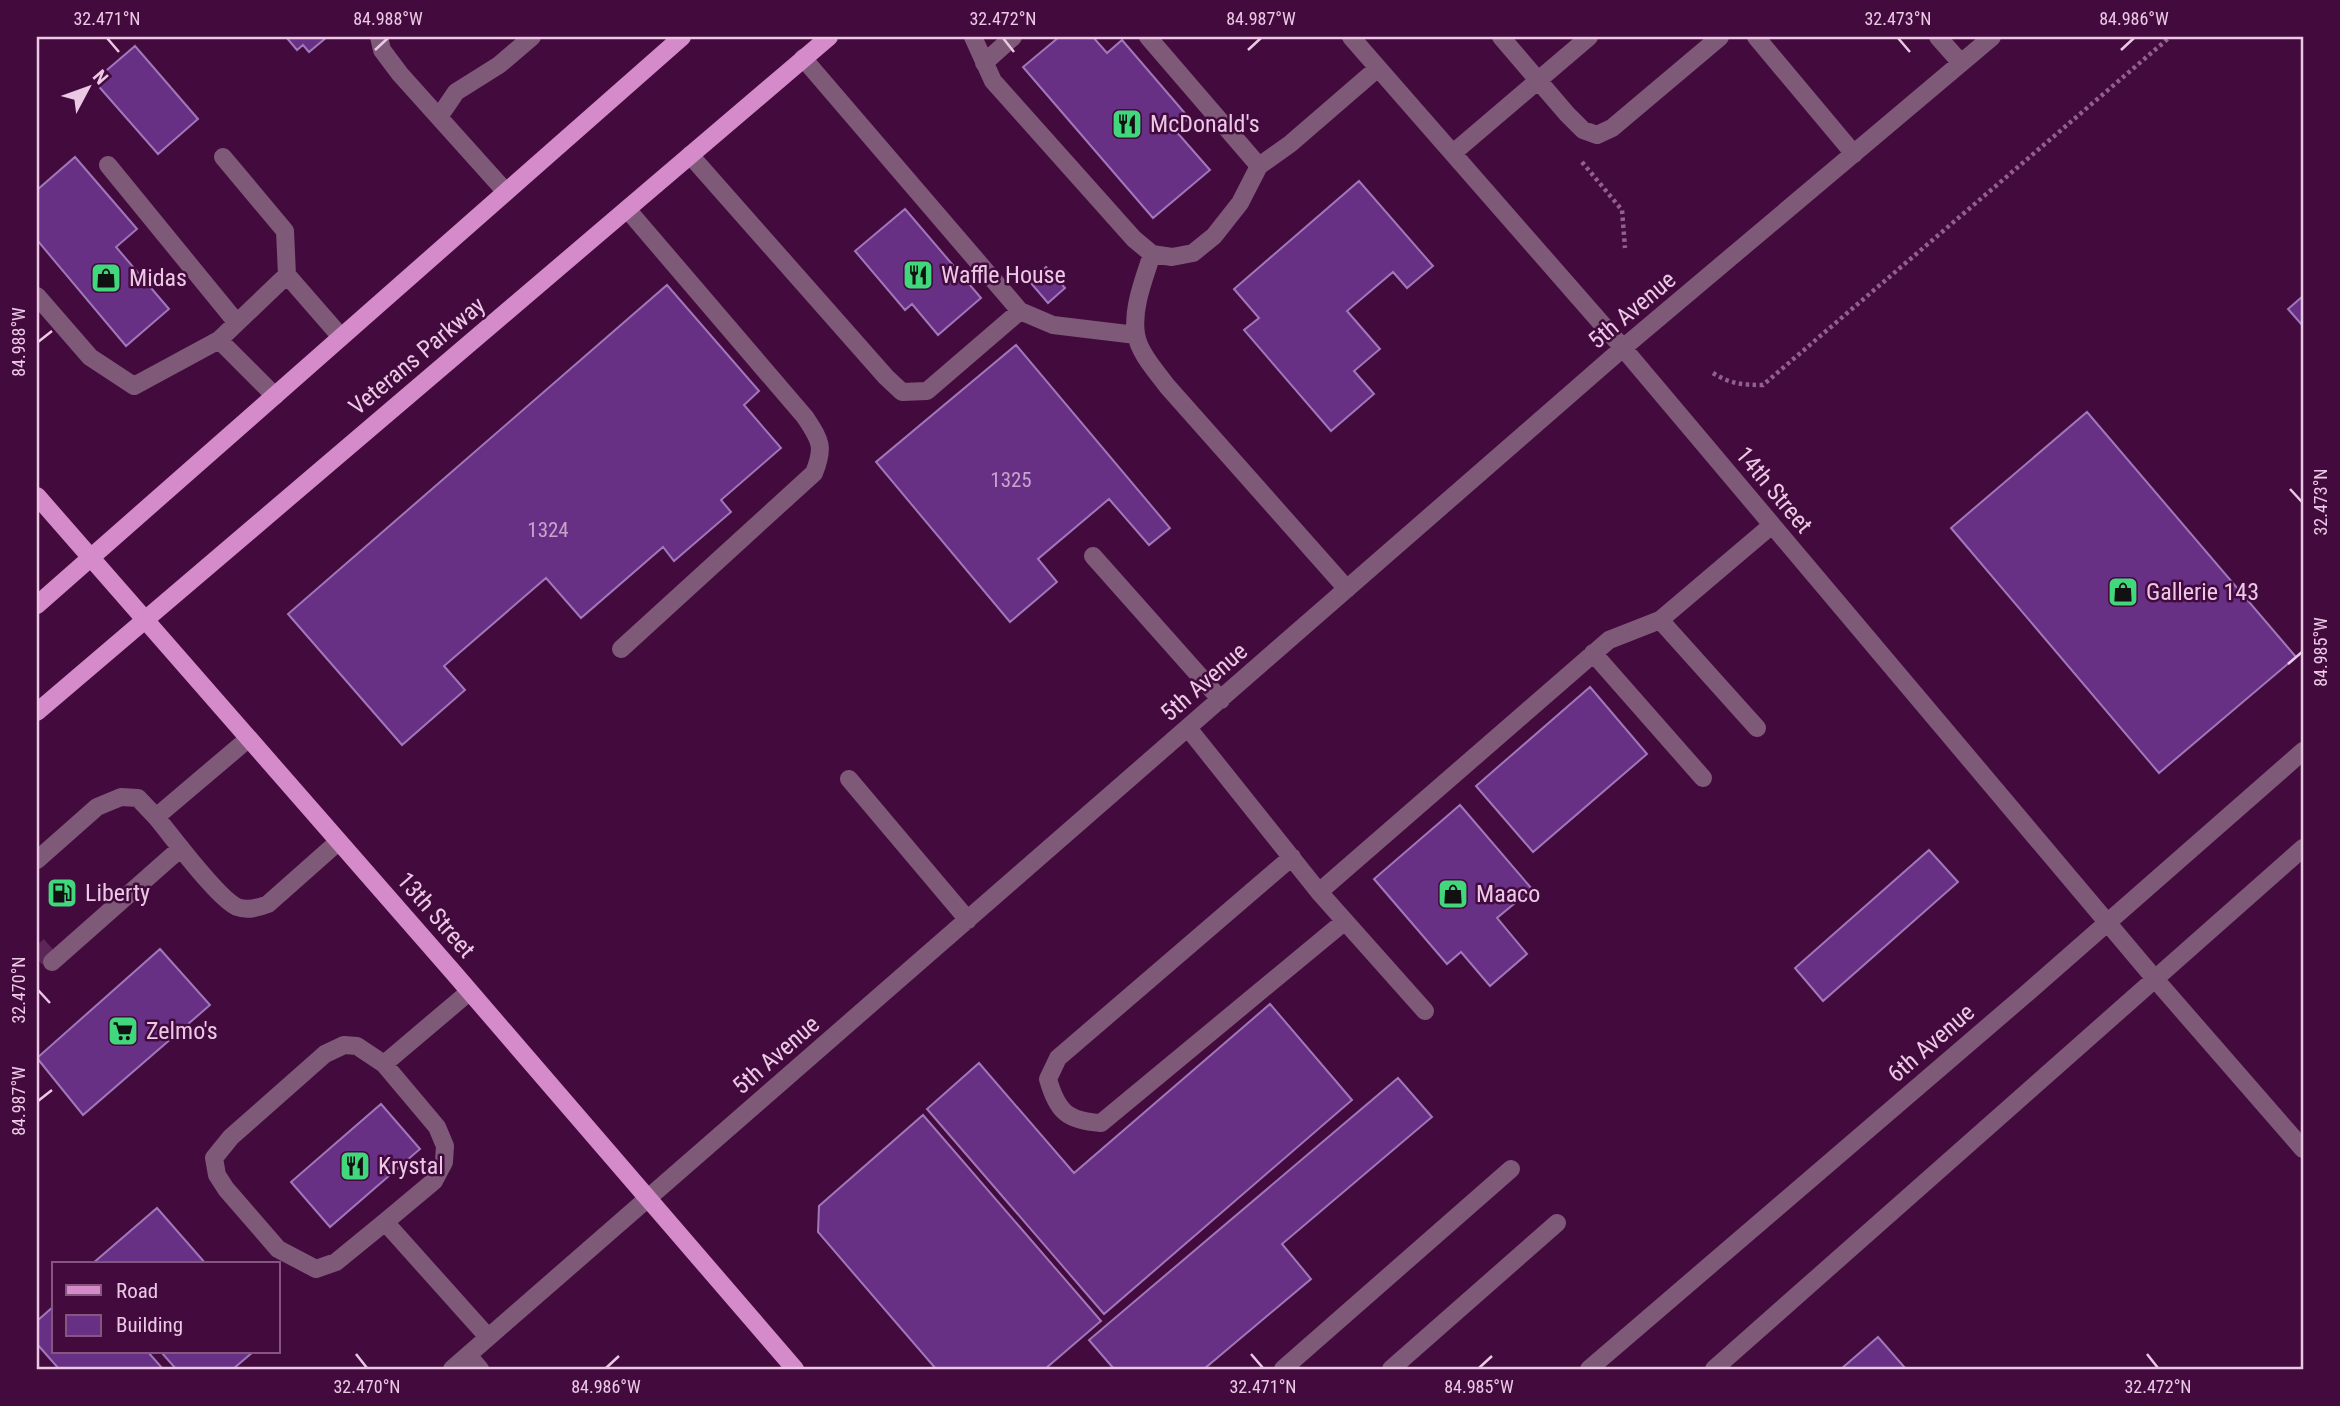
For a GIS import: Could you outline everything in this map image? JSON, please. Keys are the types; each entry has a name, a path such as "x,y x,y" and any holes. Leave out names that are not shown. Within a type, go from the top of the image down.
{"main road":[{"path":"37,605 682,37"},
{"name":"Veterans Parkway","path":"37,712 829,37"},
{"name":"13th Street","path":"37,496 794,1369"}],"street":[{"path":"379,37 382,50 400,74 506,192"},
{"path":"439,117 456,92 499,65 532,37"},
{"path":"973,37 993,81 1134,239 1152,254 1172,257 1193,253 1214,236 1240,203 1259,166 1290,144 1378,68"},
{"path":"984,63 1013,37"},
{"path":"1148,37 1259,166"},
{"name":"14th Street","path":"1351,37 1623,348 2155,979 2303,1149"},
{"path":"1501,37 1583,130 1597,135 1612,128 1720,37"},
{"path":"1453,153 1589,37"},
{"path":"1756,37 1854,154"},
{"path":"1938,37 1961,63"},
{"name":"5th Avenue","path":"452,1369 474,1362 488,1337 1623,348 1992,37"},
{"path":"803,58 1020,311 1053,325 1136,335"},
{"path":"690,155 902,392 927,391 1020,311"},
{"path":"223,157 285,231 287,275 341,337"},
{"path":"108,165 237,323"},
{"path":"621,649 814,473 821,456 819,438 805,417 627,209"},
{"path":"1152,254 1138,301 1136,335 1146,357 1167,386 1347,589"},
{"path":"40,307 90,357 134,386 219,340 287,275"},
{"path":"219,340 275,396"},
{"path":"1319,892 1609,640 1660,620 1772,524"},
{"path":"1093,556 1221,700"},
{"path":"1660,620 1756,728"},
{"path":"1593,653 1703,778"},
{"path":"1188,729 1319,892 1425,1011"},
{"path":"156,817 248,739"},
{"name":"6th Avenue","path":"1589,1369 2303,751"},
{"path":"849,779 968,920"},
{"path":"37,860 97,807 121,797 138,798 221,894 237,907 254,909 268,904 338,842"},
{"path":"52,962 181,848"},
{"path":"1714,1369 2303,848"},
{"path":"1292,857 1058,1058 1048,1079 1054,1098 1064,1113 1083,1122 1101,1123 1345,921"},
{"path":"384,1064 469,992"},
{"path":"344,1045 357,1046 384,1064 437,1127 445,1146 444,1162 434,1181 385,1222 336,1262 316,1269 278,1248 226,1189 217,1175 214,1157 231,1137 325,1054 344,1045"},
{"path":"1283,1369 1511,1169"},
{"path":"385,1222 488,1337"},
{"path":"1391,1369 1558,1223"}],"path":[{"path":"1713,373 1725,381 1741,385 1763,385 2170,37"}],"building":[{"path":"286,37 327,37 309,52 303,45 297,50"},
{"name":"McDonald's","path":"1059,37 1093,37 1107,53 1122,40 1189,118 1175,130 1210,170 1153,218 1023,67"},
{"path":"135,46 198,119 158,154 94,81"},
{"name":"Midas","path":"75,157 137,229 116,247 169,309 126,346 37,240 37,190"},
{"path":"1359,181 1433,266 1407,288 1393,272 1347,311 1380,349 1354,371 1374,394 1331,431 1244,330 1259,318 1234,289"},
{"name":"Waffle House","path":"905,209 981,298 938,335 912,304 905,310 855,251"},
{"path":"1046,267 1065,288 1048,303 1030,282"},
{"path":"667,285 759,391 744,405 781,448 721,500 731,512 674,561 663,547 581,618 546,578 444,666 465,690 402,745 288,614"},
{"path":"2303,296 2303,326 2288,309"},
{"path":"1016,345 1170,528 1149,545 1109,499 1038,559 1057,582 1010,622 876,462"},
{"name":"Gallerie 143","path":"2087,412 2296,657 2159,773 1951,528"},
{"path":"1590,687 1647,754 1533,852 1476,786"},
{"path":"1460,805 1532,889 1497,918 1527,954 1490,986 1461,952 1447,964 1374,879"},
{"path":"1929,850 1958,882 1823,1001 1795,968"},
{"name":"Zelmo's","path":"160,949 210,1005 83,1115 37,1058"},
{"path":"1270,1004 1352,1100 1104,1314 927,1109 979,1063 1074,1173"},
{"path":"1398,1078 1432,1117 1282,1244 1311,1279 1204,1369 1114,1369 1089,1340"},
{"name":"Krystal","path":"381,1104 420,1149 330,1227 291,1182"},
{"path":"923,1115 1101,1321 1045,1369 936,1369 818,1232 819,1206"},
{"path":"157,1208 204,1262 94,1262"},
{"path":"52,1308 52,1354 150,1354 163,1369 59,1369 37,1344 37,1321"},
{"path":"1878,1337 1906,1369 1841,1369"},
{"path":"163,1354 251,1354 233,1369 176,1369"}],"tunnel":[{"path":"37,945 52,962"}],"place":[{"name":"McDonald's","path":"1127,124"},
{"name":"Waffle House","path":"918,275"},
{"name":"Midas","path":"106,278"},
{"name":"Gallerie 143","path":"2123,592"},
{"name":"Liberty","path":"62,893"},
{"name":"Maaco","path":"1453,894"},
{"name":"Zelmo's","path":"123,1031"},
{"name":"Krystal","path":"355,1166"}]}
